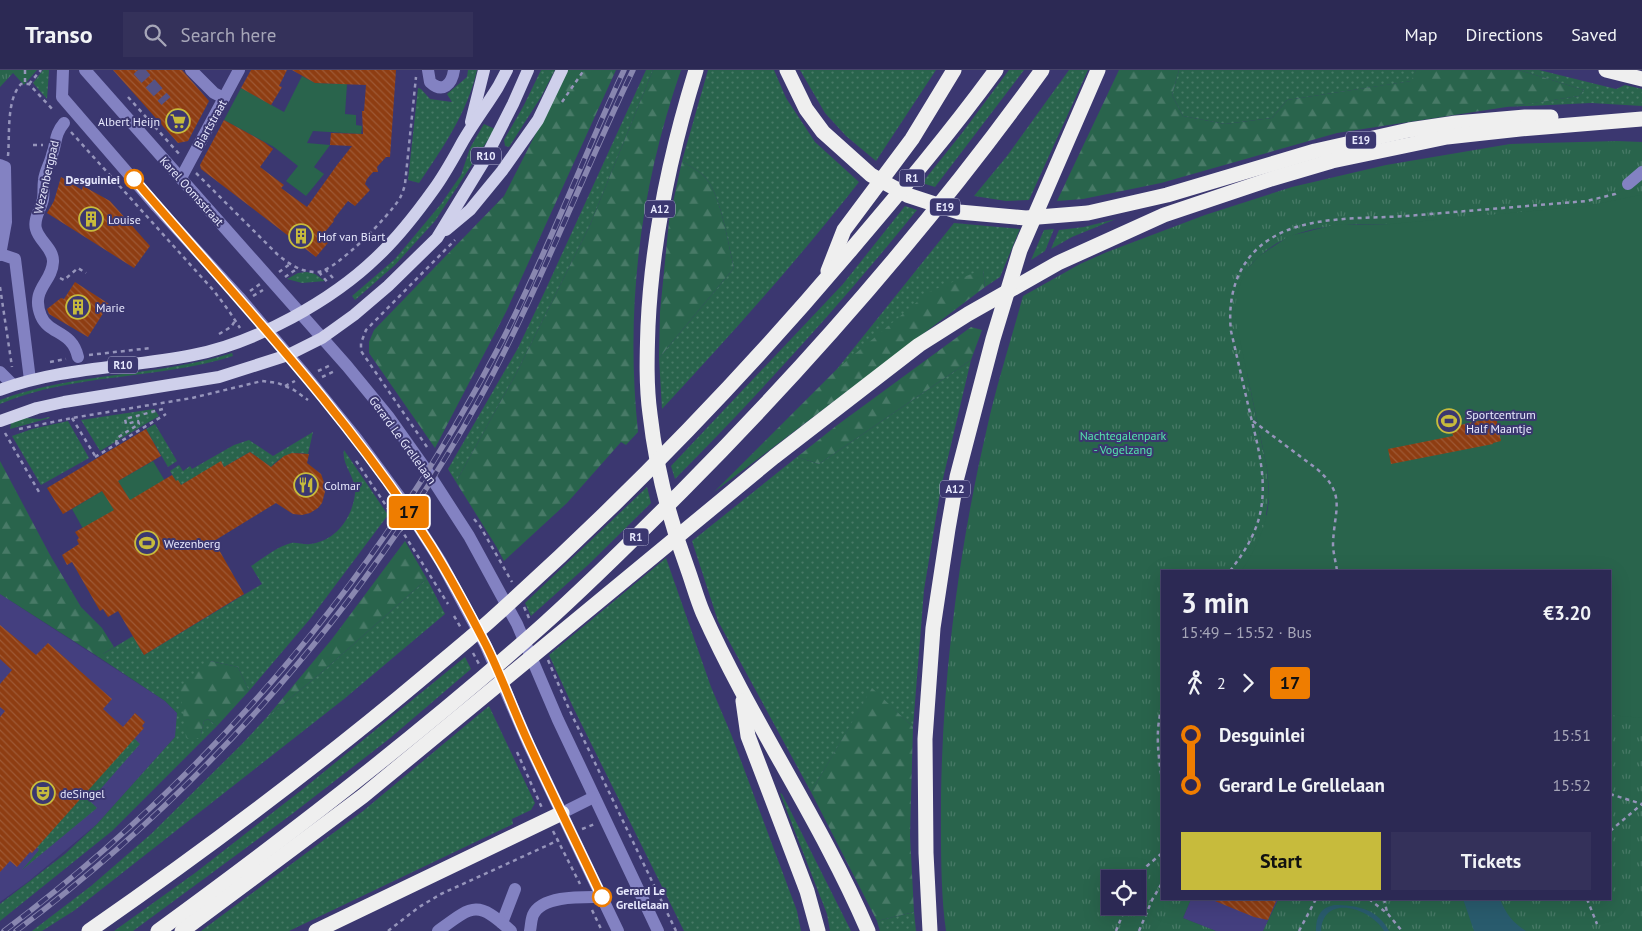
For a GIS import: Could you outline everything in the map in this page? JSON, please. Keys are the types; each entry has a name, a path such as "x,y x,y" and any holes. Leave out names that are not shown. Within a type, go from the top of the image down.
{"highway":[{"name":"A12","path":"696,70 673,150 660,208 650,291 647,353 649,412 662,483 674,531 702,611 742,692 832,856 868,931"},
{"name":"E19","path":"788,70 806,109 823,132 878,179 907,195 959,212 1026,218 1088,213 1167,195 1315,151 1409,130 1456,123 1525,117 1589,116 1642,119"},
{"path":"823,283 844,230 912,138 954,70"},
{"name":"R1","path":"89,931 281,792 386,709 492,620 598,520 679,440 780,333 931,156 996,70"},
{"name":"R1","path":"158,931 269,850 411,738 543,625 626,546 735,437 831,332 922,226 1012,112 1042,70"},
{"name":"A12","path":"930,931 926,853 925,739 932,628 957,477 993,339 1020,250 1098,70"},
{"path":"1606,70 1642,79"},
{"path":"182,931 363,796 774,457 919,346 968,314 1058,262 1164,215 1271,179 1332,161 1447,137 1642,119"},
{"path":"742,692 748,736 806,891 818,931"},
{"path":"316,931 562,813"}],"main road":[{"path":"469,132 484,70"},
{"name":"R10","path":"0,390 7,376 60,374 193,355 239,342 300,312 335,292 379,256 434,189 507,70"},
{"name":"R10","path":"3,427 37,408 219,377 288,355 322,338 354,315 388,286 437,238 484,161 514,104 528,70"},
{"path":"437,238 470,210 502,171 538,120 562,70"}],"street":[{"path":"63,70 62,97 308,379 357,440 398,496 441,562 486,646 530,745 618,931"},
{"name":"Karel Oomsstraat","path":"85,70 300,312"},
{"path":"190,70 214,92 224,98"},
{"name":"Biartstraat","path":"181,178 239,70"},
{"path":"428,70 430,82 433,85 442,87 452,81 454,70"},
{"name":"Wezenbergpad","path":"50,273 53,264 52,256 40,237 35,224 43,198 46,171 53,154 56,135 64,123"},
{"path":"2,166 3,218 0,254 15,259 29,374"},
{"path":"1628,184 1642,172"},
{"path":"50,273 38,296 40,314 47,325 72,342 78,357"},
{"name":"Gerard Le Grellelaan","path":"300,312 388,416 427,471 469,536 517,624 558,720 658,931"},
{"path":"562,813 594,797"},
{"path":"438,931 463,912 471,910 487,912 507,927 515,889"},
{"path":"530,931 532,916 542,904 566,898 602,897"}],"path":[{"path":"25,70 27,84 54,111"},
{"path":"2,166 8,153 13,99 18,87 21,84 27,84 41,70"},
{"path":"298,268 319,272 336,264 374,228 401,197 405,184 416,70"},
{"path":"1231,570 1249,543 1256,528 1262,500 1263,484 1252,420 1231,331 1229,317 1230,301 1233,287 1240,271 1260,246 1270,238 1293,229 1330,220 1587,201 1615,194 1628,184"},
{"path":"50,273 64,280 78,268 86,273"},
{"path":"0,287 7,376"},
{"path":"217,335 225,332 235,321"},
{"path":"366,330 361,343 361,351 399,407"},
{"path":"29,374 78,357 154,348"},
{"path":"285,386 308,379 344,363 361,351"},
{"path":"294,390 308,379 344,363 366,359"},
{"path":"3,427 11,430 192,398 262,381 271,381 285,386 311,402"},
{"path":"116,444 117,438 139,424 138,421 126,424 125,419 163,409"},
{"path":"72,418 96,458 166,414"},
{"path":"1252,420 1317,469 1334,488 1337,498 1337,509 1333,546 1337,570"},
{"path":"0,436 3,427"},
{"path":"3,427 39,492"},
{"path":"352,456 449,606"},
{"path":"453,614 461,629"},
{"path":"469,645 481,670"},
{"path":"569,710 676,931"},
{"path":"1161,716 1158,741 1161,772"},
{"path":"515,746 557,841"},
{"path":"1611,794 1642,804"},
{"path":"1611,830 1642,804"},
{"path":"388,931 419,907 441,894 619,812"},
{"path":"1144,870 1161,854"},
{"path":"1140,931 1152,900 1161,885"},
{"path":"1298,931 1315,900"},
{"path":"1370,900 1388,914 1402,931"},
{"path":"1384,900 1388,914"},
{"path":"1587,900 1597,924"},
{"path":"1116,931 1122,915"}],"shaded area":[{"name":"deSingel","path":"0,594 165,701 177,713 177,724 175,737 97,824 29,881 0,902"},
{"path":"1191,900 1278,900 1263,931 1216,931 1183,918"}],"green space":[{"path":"0,70 37,70 24,85 13,73 0,87"},
{"path":"43,70 49,70 47,99 33,83"},
{"path":"468,70 477,70 468,100 454,129 419,183 408,180 418,88 430,99 452,102 447,94 467,77"},
{"path":"541,70 555,70 541,97 509,147 505,146 504,140"},
{"path":"568,70 616,70 506,312 435,448 369,353 369,342 374,330 504,196"},
{"path":"646,70 653,70 590,225 517,372 456,482 448,469 518,348"},
{"path":"653,70 681,70 655,159 639,249 633,340 638,432 626,445 621,442 567,503 504,561 456,482 517,372 590,225"},
{"path":"708,70 774,70 786,98 815,142 859,182 763,298 662,409 659,358 734,268 723,219 715,194 704,176 682,161"},
{"path":"800,70 936,70 876,161 846,136 825,113"},
{"path":"1009,70 1024,70 935,187 922,183 962,133"},
{"path":"1069,70 1088,70 1029,200 1006,201 974,196 1007,156"},
{"path":"1119,70 1179,70 1172,95 1183,116 1225,124 1272,118 1287,100 1411,81 1416,70 1519,70 1584,90 1579,96 1337,133 1161,183 1083,199 1057,201"},
{"path":"1179,70 1416,70 1412,81 1287,100 1272,118 1225,124 1183,116 1172,95"},
{"path":"1519,70 1539,70 1616,89 1625,85 1642,89 1642,106 1591,103 1506,107 1579,96 1584,90"},
{"path":"302,76 315,83 347,84 345,114 356,115 356,125 362,126 361,134 313,131 307,143 330,145 314,167 324,174 306,196 286,181 298,166 274,147 224,120 241,88 284,112"},
{"path":"484,124 495,129 435,221 395,265 355,300 352,296 395,259 441,204 461,175 470,148"},
{"name":"Nachtegalenpark - Vogelzang","path":"1642,142 1642,440 1390,224 1331,226 1313,230 1295,235 1263,253 1248,268 1247,373 1267,468 1269,497 1266,515 1358,570 1161,570 1161,900 1191,900 1183,918 1216,931 946,931 941,846 942,749 954,610 977,473 995,395 1023,296 1080,264 1107,252 1205,215 1292,187 1386,165 1510,144"},
{"path":"682,161 704,176 715,194 723,219 734,268 659,358 660,312 669,221"},
{"name":"Sportcentrum Half Maantje","path":"1640,195 1642,201 1642,718 1611,715 1611,570 1242,570 1258,541 1267,515 1269,502 1267,468 1235,309 1241,282 1248,268 1259,256 1289,236 1334,225 1390,224 1587,206"},
{"path":"905,206 917,210 859,280 799,347 675,479 671,466 843,284"},
{"path":"1116,219 1072,237 1051,249 1059,230 1084,227"},
{"path":"954,223 1020,229 1000,277 985,287 983,270 837,369"},
{"path":"1054,229 1045,251 1031,260 1044,230"},
{"path":"983,269 985,287 714,492 837,369 929,292"},
{"path":"307,272 315,274 325,281 302,283 287,279 298,273"},
{"path":"971,327 982,330 971,360 819,464 797,457 836,426"},
{"path":"232,353 233,356 204,364 57,387 28,394 0,404 0,400 57,384 174,367"},
{"path":"971,360 941,487 924,590 913,727 872,689 811,792 718,621 692,541 797,457 819,464"},
{"path":"154,409 159,416 100,451 81,420"},
{"path":"49,417 10,429 11,423 24,418 41,419"},
{"path":"68,421 89,458 41,485 12,436 32,429"},
{"path":"155,424 177,461 168,467 146,429"},
{"path":"313,432 308,454 297,453 288,455 279,459 271,467 250,452 224,467 221,462 181,485 170,471 179,465 183,471 190,466 192,469 234,445 249,440 273,456"},
{"path":"344,450 388,515 310,619 249,691 238,667 210,661 200,738 204,721 208,719 217,726 112,831 0,921 0,904 65,854 97,824 175,737 177,713 165,701 94,654 103,654 133,636 144,655 262,584 251,566 270,553 291,543 308,544 319,542 335,533 346,520 355,494 354,482 345,461"},
{"path":"0,461 50,555 81,607 102,628 114,647 103,654 94,654 0,594"},
{"path":"153,461 168,486 133,506 118,481"},
{"path":"647,487 651,503 588,565 531,616 525,603"},
{"path":"102,491 121,513 86,534 72,509"},
{"path":"405,541 427,579 321,673 267,717 332,639"},
{"path":"666,558 711,687 731,734 797,911 801,931 684,931 549,655"},
{"path":"427,579 445,614 344,699 75,910 42,931 32,931 91,886 151,834 267,717 321,673"},
{"path":"465,657 471,669 389,739 292,814 133,931 114,931 195,873 303,789"},
{"path":"210,661 238,667 249,691 217,726 208,719 204,721 200,738 186,738 180,687"},
{"path":"872,688 913,727 910,835 914,912 877,921 811,792"},
{"path":"1611,699 1642,701 1642,931 1263,931 1278,900 1611,900"},
{"path":"489,706 535,803 531,810 512,819 513,824 289,931 201,931 363,811"},
{"path":"134,738 140,744 90,801 97,808 22,870 39,850 37,847"},
{"path":"780,793 851,931 830,931 827,914"},
{"path":"914,912 916,931 880,931 877,921"}],"water":[{"path":"1463,900 1500,900 1510,917 1526,931 1474,931"},
{"path":"1334,905 1359,907 1373,913 1389,931 1384,931 1378,923 1359,911 1338,908 1330,912 1324,919 1321,931 1316,931 1317,921 1322,911"}],"building":[{"name":"Albert Heijn","path":"113,70 182,70 209,101 188,141 178,143"},
{"path":"251,70 287,70 279,86 282,87 271,105 241,88"},
{"path":"292,70 396,70 390,157 386,157 377,167 378,172 373,172 367,179 365,184 370,190 355,206 348,201 333,220 325,232 332,238 316,257 201,169 200,165 224,120 273,149 260,167 284,185 281,188 307,207 352,146 330,145 331,133 363,134 362,111 364,111 366,85 315,83"},
{"name":"Louise","path":"61,177 82,190 83,186 110,201 150,246 134,268 47,213 54,201"},
{"name":"Marie","path":"75,282 109,304 88,337 49,314 47,309 61,298 64,299"},
{"path":"1496,417 1501,441 1391,464 1388,449 1453,436 1451,427"},
{"name":"Wezenberg","path":"146,429 161,456 118,481 130,500 172,475 181,485 221,461 224,467 250,452 271,467 284,456 292,453 309,454 307,463 321,474 326,488 322,503 310,513 302,515 293,514 276,503 214,541 244,594 144,655 118,611 108,617 103,609 100,611 72,562 67,565 62,555 79,544 77,540 79,538 75,532 114,510 102,491 63,514 47,488"},
{"name":"deSingel","path":"0,625 36,655 48,643 112,699 103,709 123,727 135,713 145,722 142,726 144,728 32,853 30,852 17,867 10,861 0,872 0,717 5,711 0,707 0,684 12,670 0,659"},
{"path":"1212,900 1276,901 1268,920 1254,917"}],"tunnel":[{"path":"138,70 166,101"}],"railway":[{"path":"4,931 81,870 153,805 222,736 286,664 347,588 403,509 454,427 502,341 534,274 624,70"},
{"path":"16,931 85,876 152,818 215,756 275,691 331,623 384,552 433,478 478,402 499,362 539,279 633,70"}],"bus line":[{"name":"17","path":"134,179 306,376 357,440 398,496 432,548 486,646 530,745 602,897"}],"place":[{"name":"Albert Heijn","path":"178,121"},
{"name":"Desguinlei","path":"134,179"},
{"name":"Louise","path":"91,219"},
{"name":"Hof van Biart","path":"301,236"},
{"name":"Marie","path":"78,307"},
{"name":"Sportcentrum Half Maantje","path":"1449,421"},
{"name":"Colmar","path":"306,485"},
{"name":"Wezenberg","path":"147,543"},
{"name":"deSingel","path":"43,793"},
{"name":"Gerard Le Grellelaan","path":"602,897"}]}
